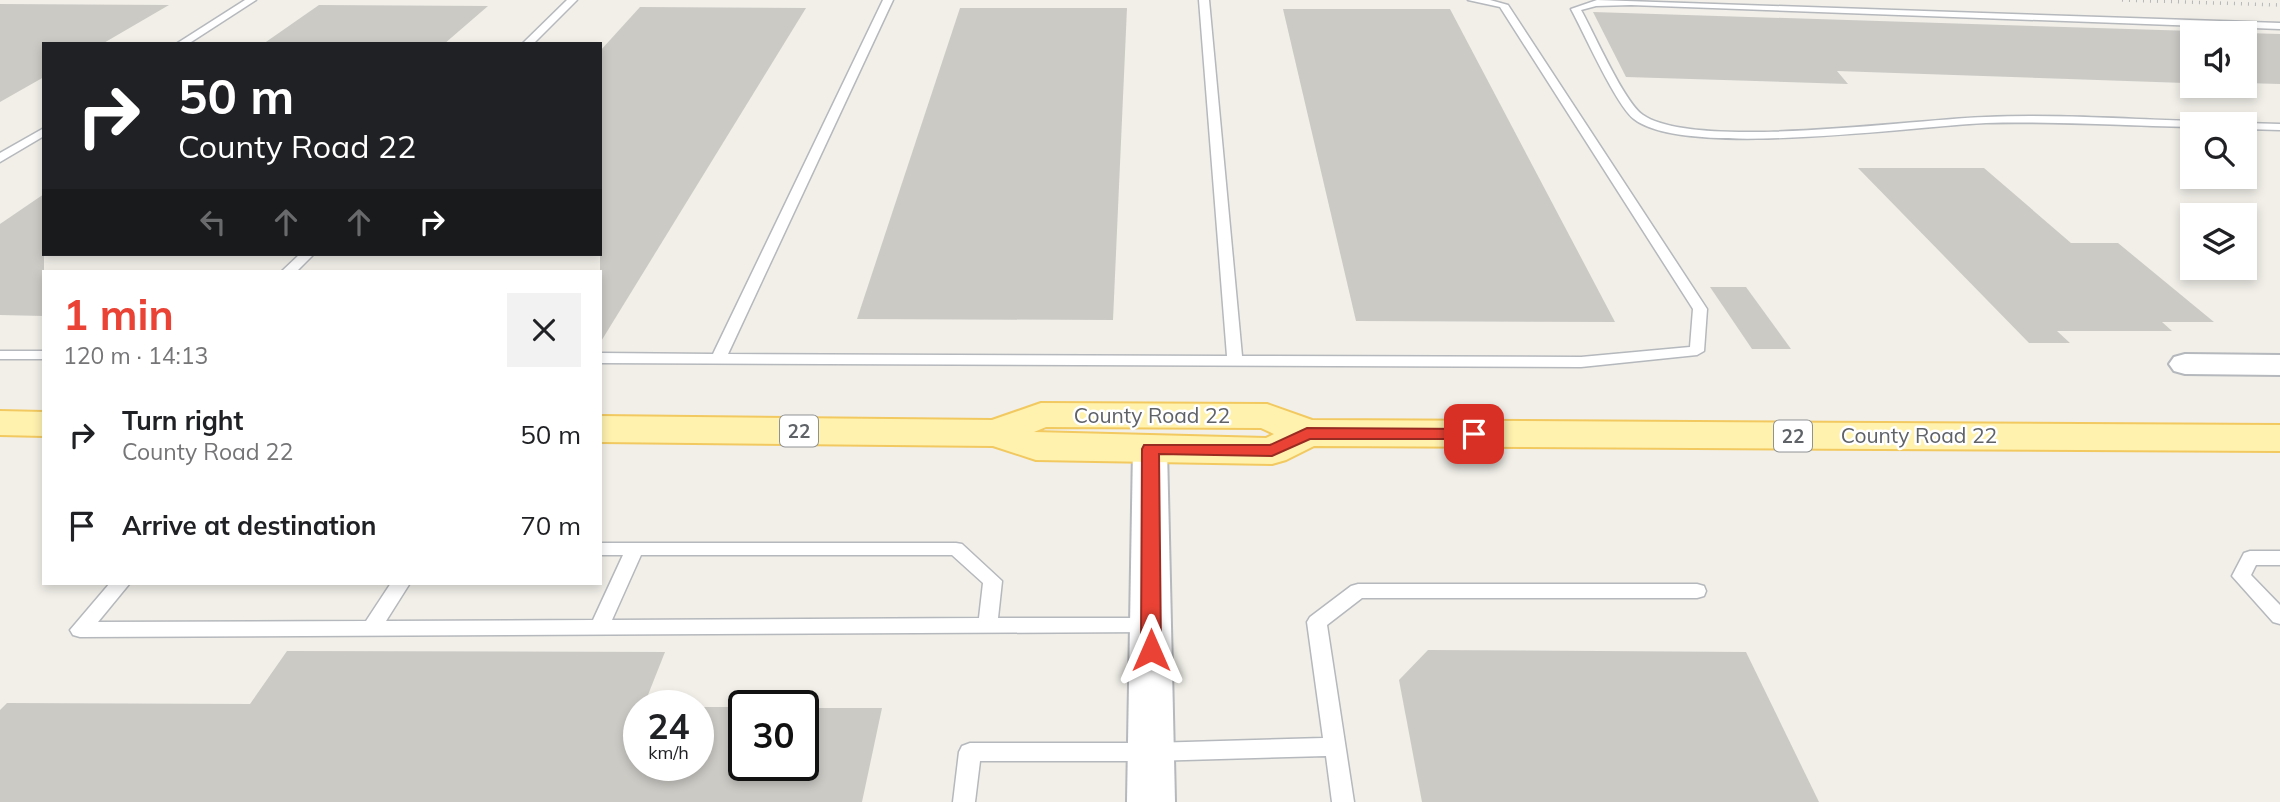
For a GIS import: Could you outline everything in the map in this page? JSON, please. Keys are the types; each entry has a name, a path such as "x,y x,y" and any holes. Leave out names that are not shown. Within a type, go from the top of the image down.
{"main road":[{"name":"County Road 22","path":"997,433 1041,415 1267,416 1307,433 2280,438"},
{"path":"0,423 42,424"},
{"name":"County Road 22","path":"602,429 997,433 1036,447 1272,451 1307,433"}],"street":[{"path":"2185,364 2280,365"},
{"path":"1150,449 1151,802"}],"lane":[{"path":"184,42 251,0"},
{"path":"529,42 572,0"},
{"path":"719,358 888,0"},
{"path":"1204,0 1235,361"},
{"path":"602,358 1581,362 1697,351 1700,309 1503,5 1474,0"},
{"path":"2180,124 1987,120 1762,136 1689,132 1658,126 1638,117 1624,99 1576,9 1586,4 1631,2 2280,26"},
{"path":"2257,126 2280,127"},
{"path":"0,158 42,132"},
{"path":"290,270 305,256"},
{"path":"0,355 42,355"},
{"path":"602,549 956,549 993,581 988,626"},
{"path":"599,628 635,549"},
{"path":"2280,558 2250,558 2241,576 2280,617"},
{"path":"119,585 80,630 1151,625"},
{"path":"371,629 400,585"},
{"path":"1343,802 1317,622 1357,591 1697,591"},
{"path":"964,802 970,752 1151,752 1335,747"}],"building":[{"path":"0,4 169,5 105,42 42,42 42,78 0,102"},
{"path":"319,5 488,6 446,42 266,42"},
{"path":"640,7 806,8 602,340 600,256 602,49"},
{"path":"960,8 1127,8 1113,320 857,319"},
{"path":"1283,9 1450,9 1615,322 1356,321"},
{"path":"1593,12 2180,31 2180,83 1837,71 1848,84 1626,77"},
{"path":"2257,33 2280,34 2280,84 2257,83"},
{"path":"1858,168 1984,168 2071,243 2118,243 2214,322 2162,322 2172,331 2057,331 2070,343 2029,343"},
{"path":"42,195 42,316 0,315 0,224"},
{"path":"1710,287 1746,287 1791,349 1752,349"},
{"path":"1428,650 1746,652 1819,802 1422,802 1399,680"},
{"path":"287,651 665,652 650,690 623,690 623,781 714,781 714,707 728,707 728,781 819,781 819,708 882,708 862,802 0,802 0,710 7,703 250,704"}],"railway":[{"path":"2122,0 2280,5"}],"route":[{"path":"1151,650 1150,449 1272,451 1307,433 1474,434"}]}
